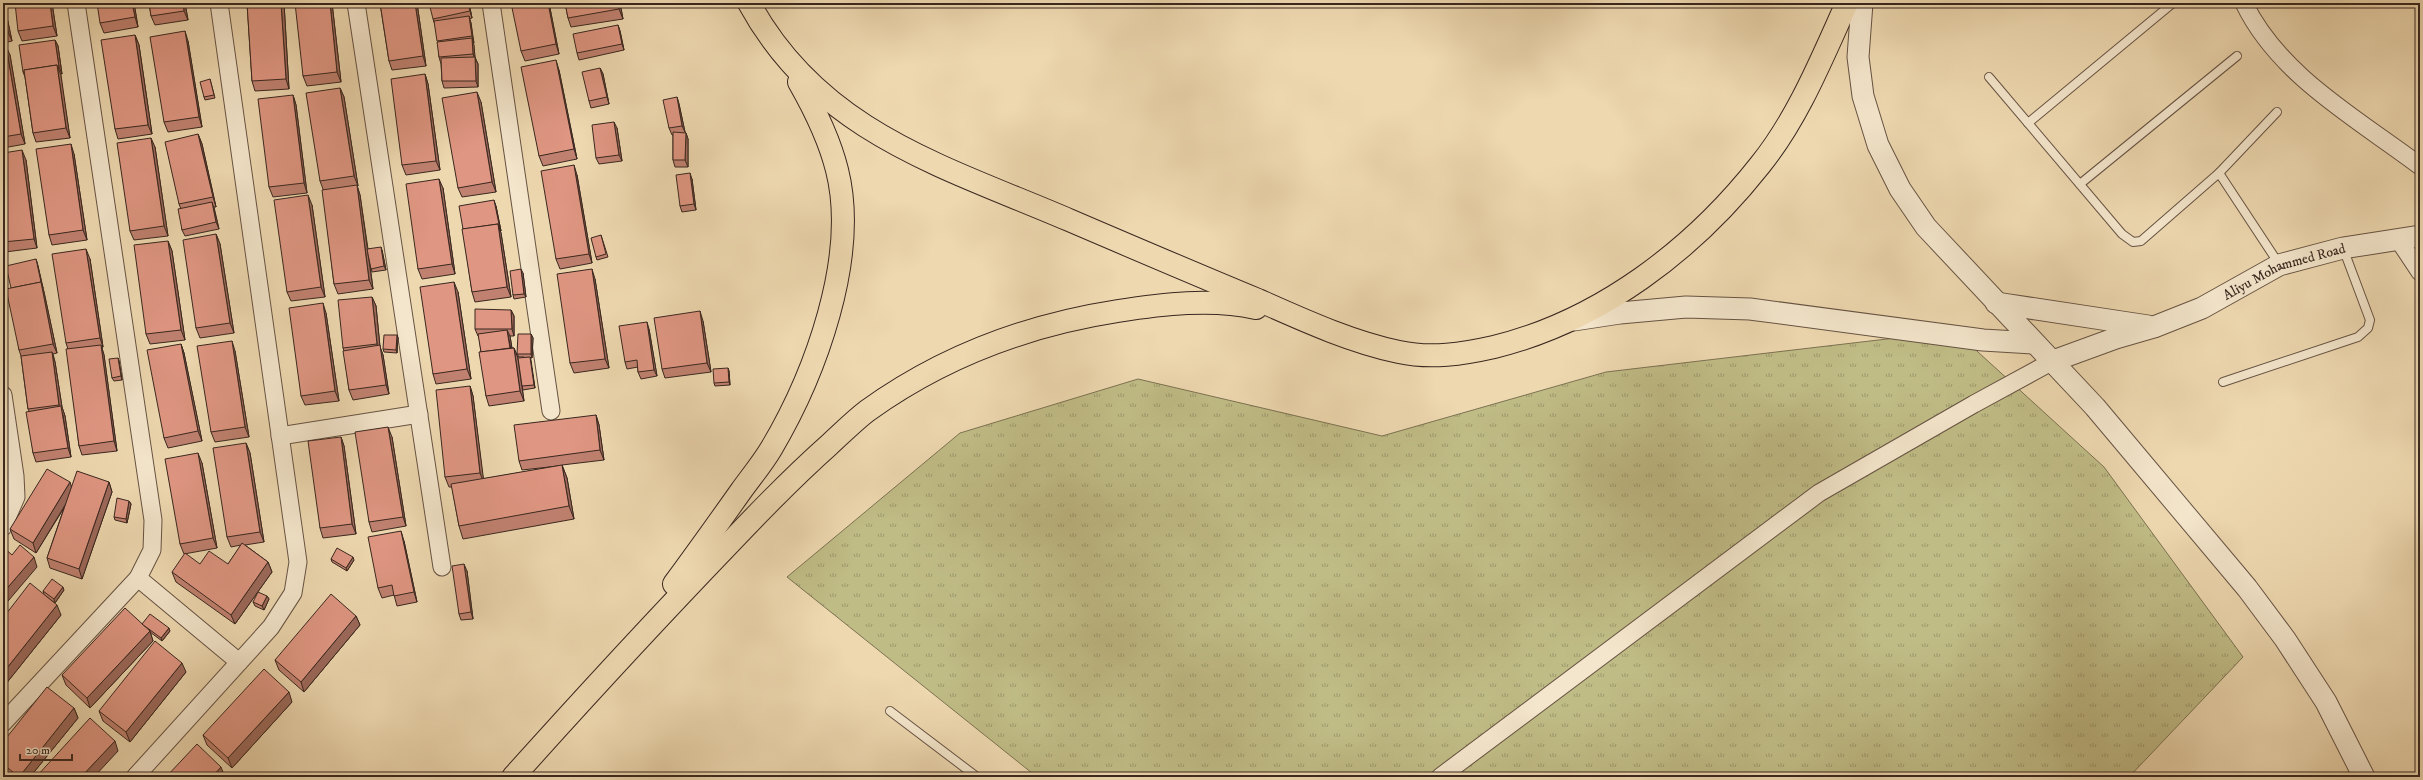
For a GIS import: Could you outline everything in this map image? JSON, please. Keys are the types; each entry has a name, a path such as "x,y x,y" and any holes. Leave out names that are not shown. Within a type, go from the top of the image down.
{"main road":[{"path":"623,654 771,450 796,403 815,357 832,303 842,232 838,172 828,138 813,106 785,58 749,3"},
{"path":"785,58 817,91 848,117 915,155 1302,319 1369,344 1401,353 1434,356 1469,353 1516,341 1570,321 1647,275 1689,241 1728,202 1762,164 1786,126 1813,76 1847,3"},
{"path":"513,777 623,654 800,471 866,412 939,367 1015,334 1076,318 1138,308 1196,303 1242,305 1302,319"}],"street":[{"path":"3,723 138,578 152,550 154,520 76,3"},
{"path":"135,777 271,627 293,593 298,562 219,3"},
{"path":"356,3 442,567"},
{"path":"491,3 551,411"},
{"path":"1862,3 1858,58 1863,96 1878,145 1900,190 1926,227 1996,304 2033,343 2053,361 2095,407 2247,588 2285,639 2326,702 2364,777"},
{"path":"2244,3 2273,49 2326,97 2420,166"},
{"name":"Aliyu Mohammed Road","path":"2053,361 2116,338 2154,327 2202,308 2280,265 2343,248 2420,236"},
{"path":"2398,239 2420,272"},
{"path":"1996,304 2154,327"},
{"path":"1570,321 1620,313 1686,307 1750,309 1983,340 2033,343"},
{"path":"1440,777 1819,493 1974,404 2053,361"},
{"path":"3,395 15,476 16,497 3,527"},
{"path":"280,436 419,414"},
{"path":"138,578 239,662"}],"lane":[{"path":"2028,123 2173,3"},
{"path":"2080,184 2237,56"},
{"path":"1989,77 2122,234 2133,242 2141,241 2219,174 2277,112"},
{"path":"2219,174 2280,265"},
{"path":"2223,382 2358,337 2368,328 2370,320 2343,248"},
{"path":"890,711 977,777"}],"green space":[{"path":"1955,331 2104,467 2243,657 2129,777 1037,777 787,577 960,433 1138,379 1382,436 1606,372"}],"building":[{"path":"15,3 50,3 53,26 18,31"},
{"path":"97,3 132,3 135,17 100,23"},
{"path":"149,3 183,3 184,11 151,16"},
{"path":"247,3 281,3 286,79 252,81"},
{"path":"295,3 330,3 337,72 303,76"},
{"path":"380,3 415,3 423,56 389,61"},
{"path":"429,3 468,3 470,11 433,19"},
{"path":"511,3 548,3 556,44 521,51"},
{"path":"565,3 618,3 619,9 568,18"},
{"path":"3,7 8,32 3,33"},
{"path":"469,16 472,36 437,41 434,21"},
{"path":"618,25 622,44 577,53 573,34"},
{"path":"185,31 199,117 164,122 150,37"},
{"path":"135,35 148,125 115,129 101,40"},
{"path":"472,38 473,54 439,57 437,42"},
{"path":"55,40 59,67 57,65 24,70 23,72 19,45"},
{"path":"3,46 6,46 21,134 3,137"},
{"path":"475,57 476,81 442,81 441,58"},
{"path":"556,60 574,149 539,156 521,67"},
{"path":"57,65 66,128 33,133 24,70"},
{"path":"600,68 607,97 589,101 582,72"},
{"path":"425,74 436,161 402,165 391,79"},
{"path":"210,79 214,95 204,97 200,82"},
{"path":"340,88 354,176 320,181 306,93"},
{"path":"477,92 492,182 458,188 442,98"},
{"path":"293,95 304,183 269,187 258,99"},
{"path":"677,97 682,126 669,128 663,100"},
{"path":"614,122 619,155 596,158 592,125"},
{"path":"673,132 686,133 685,160 673,160"},
{"path":"198,134 213,197 179,204 165,142"},
{"path":"151,138 164,226 130,231 117,143"},
{"path":"71,144 83,230 49,235 36,149"},
{"path":"22,150 34,239 3,242 3,153"},
{"path":"574,165 589,254 556,259 541,171"},
{"path":"690,173 694,204 680,206 676,175"},
{"path":"439,179 452,264 418,269 406,184"},
{"path":"357,185 369,280 334,284 322,190"},
{"path":"308,195 321,287 287,292 274,200"},
{"path":"494,200 499,224 463,229 459,206"},
{"path":"212,202 216,222 182,230 178,209"},
{"path":"498,224 507,287 472,292 462,229"},
{"path":"216,234 230,323 196,328 183,240"},
{"path":"601,235 606,254 596,257 591,238"},
{"path":"168,241 181,330 146,334 134,245"},
{"path":"381,247 384,266 371,269 367,249"},
{"path":"86,249 100,338 66,343 52,254"},
{"path":"36,259 41,282 11,288 6,266"},
{"path":"521,269 524,294 513,295 510,271"},
{"path":"592,269 605,359 570,363 557,274"},
{"path":"41,282 53,344 19,350 6,289"},
{"path":"454,282 467,369 433,374 420,287"},
{"path":"372,297 377,344 343,348 338,300"},
{"path":"323,303 335,391 301,396 289,308"},
{"path":"475,309 511,310 512,329 475,329"},
{"path":"700,311 707,363 662,369 654,318"},
{"path":"647,322 654,370 638,372 637,360 625,362 619,326"},
{"path":"507,330 510,348 481,352 478,334"},
{"path":"518,334 531,334 531,354 517,354"},
{"path":"384,335 397,335 396,350 383,349"},
{"path":"232,341 245,427 211,432 197,346"},
{"path":"181,344 198,431 164,438 147,350"},
{"path":"101,345 114,441 79,446 66,349"},
{"path":"380,345 386,385 349,390 343,351"},
{"path":"514,348 520,391 486,396 479,352"},
{"path":"52,352 59,405 28,409 21,356"},
{"path":"530,357 534,385 522,386 518,358"},
{"path":"118,358 121,376 112,378 109,359"},
{"path":"728,368 729,382 714,383 713,369"},
{"path":"470,386 480,473 445,477 436,390"},
{"path":"61,406 68,448 33,453 26,412"},
{"path":"596,415 600,450 519,461 514,425"},
{"path":"388,427 403,517 369,522 355,432"},
{"path":"341,437 352,524 320,528 308,441"},
{"path":"246,443 260,532 227,537 213,448"},
{"path":"198,453 213,538 180,544 165,459"},
{"path":"562,465 569,506 459,526 451,484"},
{"path":"3,467 6,489 3,489"},
{"path":"47,469 70,482 33,543 10,529"},
{"path":"77,471 109,482 79,569 47,558"},
{"path":"117,498 129,501 126,519 114,517"},
{"path":"401,531 414,592 394,596 392,585 378,588 368,537"},
{"path":"242,543 268,562 231,615 172,572 185,553 200,564 209,551 228,564"},
{"path":"20,545 34,557 3,593 3,547 12,555"},
{"path":"337,548 353,557 346,568 331,559"},
{"path":"464,564 471,612 459,614 452,566"},
{"path":"52,579 63,587 54,599 43,591"},
{"path":"30,583 57,605 3,673 3,618"},
{"path":"258,592 267,596 262,606 253,602"},
{"path":"331,594 356,616 301,682 275,660"},
{"path":"125,608 150,631 87,698 62,675"},
{"path":"150,614 169,628 161,638 142,624"},
{"path":"155,641 182,663 126,732 99,711"},
{"path":"264,669 289,692 228,758 203,735"},
{"path":"47,687 74,708 19,777 3,764 3,742"},
{"path":"90,718 115,741 81,777 36,777"},
{"path":"197,744 221,767 212,777 166,777"}]}
